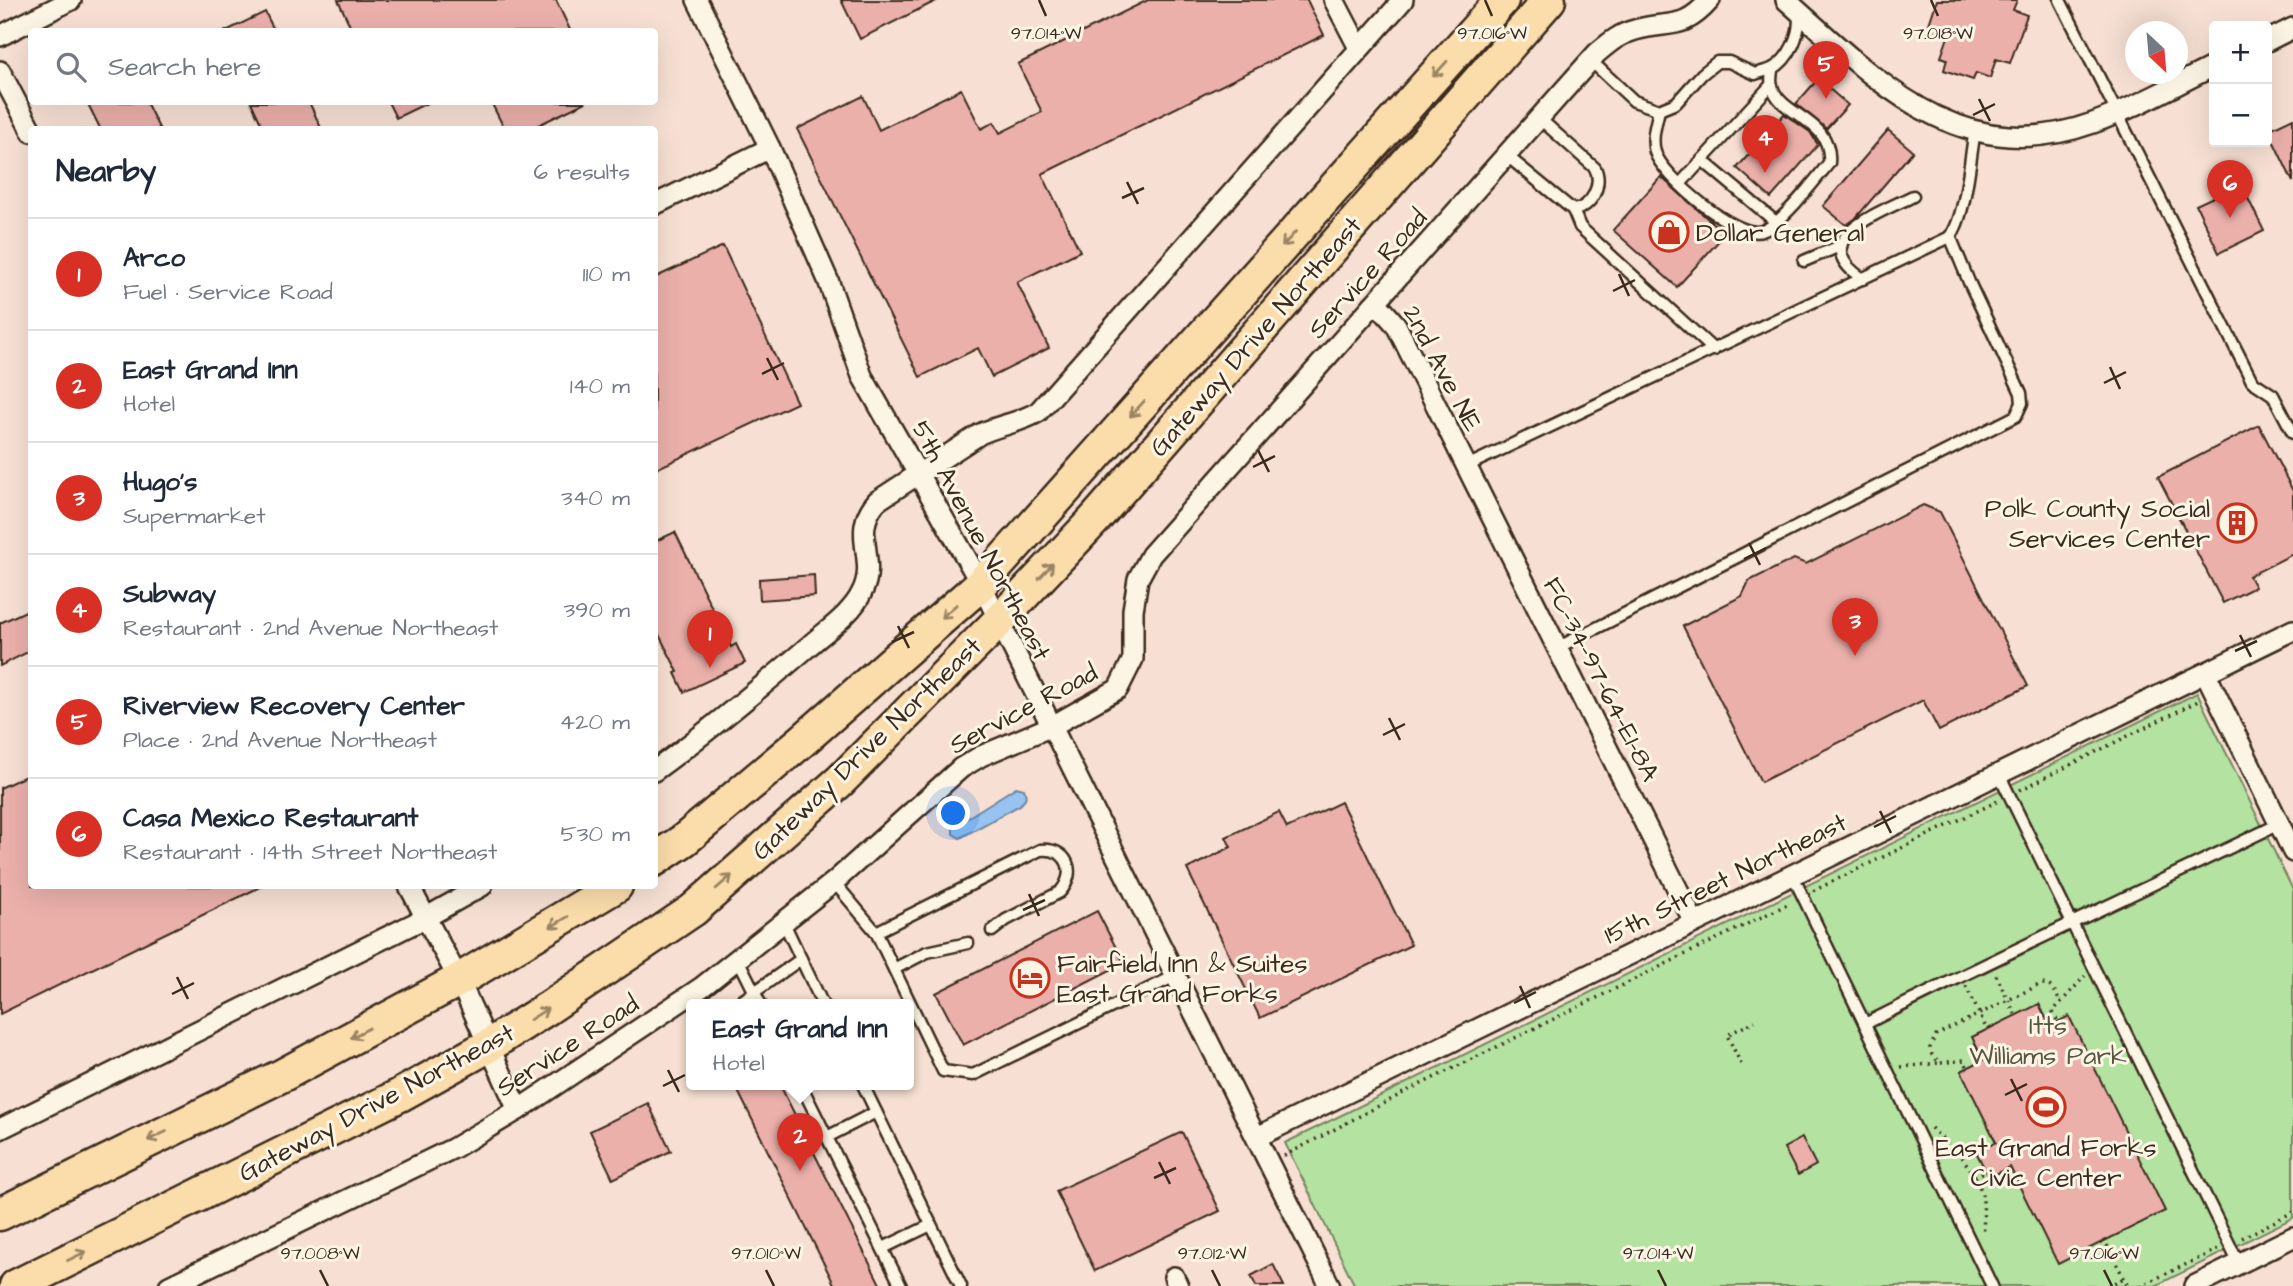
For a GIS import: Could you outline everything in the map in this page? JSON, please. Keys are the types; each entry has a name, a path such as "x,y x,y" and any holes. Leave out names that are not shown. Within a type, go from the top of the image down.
{"highway":[{"name":"Gateway Drive Northeast","path":"658,857 684,840 791,750 981,584 1502,0"},
{"name":"Gateway Drive Northeast","path":"16,1286 400,1095 488,1046 693,910 840,780 998,622 1095,519 1549,0"},
{"path":"0,1214 283,1075 459,980 611,889"}],"street":[{"path":"0,36 71,0"},
{"name":"5th Avenue Northeast","path":"697,0 770,148 828,281 862,376 981,584 1330,1286"},
{"path":"1334,0 1359,48"},
{"path":"658,768 790,663 856,602 867,581 863,541 866,516 885,494 979,434 996,426 1025,420 1038,412 1403,0"},
{"name":"Service Road","path":"695,999 738,959 834,882 961,768 981,756 1052,726 1118,689 1133,659 1133,610 1138,579 1152,555 1590,60 1617,37 1637,29 1684,23 1701,11 1710,0"},
{"path":"1792,5 1880,83 1904,100 1954,125 1975,130 2009,135 2038,135 2092,124 2209,68"},
{"path":"2272,38 2293,28"},
{"path":"0,71 29,126"},
{"path":"658,203 770,148"},
{"name":"2nd Ave NE","path":"1373,305 1382,309 1396,325 1463,460"},
{"name":"FC-34-97-64-E1-8A","path":"1463,460 1694,922"},
{"name":"15th Street Northeast","path":"1257,1137 1999,774 2210,683 2293,630"},
{"path":"2210,683 2293,852"},
{"path":"410,889 459,980 517,1110"},
{"path":"0,1129 425,918 477,889"},
{"name":"Service Road","path":"169,1286 454,1148 686,1005"},
{"path":"2194,1286 2293,1237"}],"lane":[{"path":"2060,0 2252,381 2273,395 2293,433"},
{"path":"1590,60 1634,101 1659,110 1676,103 1702,74 1717,62 1729,62 1755,74 1772,69 1783,59 1797,36 1800,22 1792,5"},
{"path":"1659,110 1653,140 1655,154 1665,171 1724,222 1748,232 1760,232 1777,222 1829,163 1830,156 1824,136 1779,98 1771,85 1772,69"},
{"path":"1680,184 1771,85"},
{"path":"1539,118 1595,168 1599,177 1597,190 1580,209 1573,210"},
{"path":"1463,460 1466,464 1471,464 1950,236 1961,212 1975,130"},
{"path":"1506,155 1573,210 1580,227 1714,350"},
{"path":"1702,160 1777,222"},
{"path":"1863,279 1846,264 1840,246 1843,237 1855,226 1913,196"},
{"path":"1557,648 2016,416 2022,403 2021,393 1950,236"},
{"path":"1804,261 1840,246"},
{"path":"1999,774 2239,1264"},
{"path":"1865,1024 1961,975 2279,824"},
{"path":"876,932 1040,850 1051,849 1061,853 1068,864 1070,876 1060,892 1006,920 992,931"},
{"path":"1792,874 1992,1286"},
{"path":"834,882 876,932 908,999"},
{"path":"784,923 820,999"},
{"path":"894,969 927,952 968,943"},
{"path":"738,959 758,999"},
{"path":"745,999 801,959"},
{"path":"914,1011 943,1071 974,1075 1177,975"},
{"path":"804,1090 901,1286"},
{"path":"865,1090 961,1286"},
{"path":"827,1137 876,1112"},
{"path":"883,1248 931,1225"}],"path":[{"path":"1269,1163 1407,1091 2163,720 2210,683"},
{"path":"1990,961 2015,1014"},
{"path":"2057,1020 2053,1012 2094,967"},
{"path":"1961,975 1986,1028"},
{"path":"1940,1063 1932,1055 1930,1048 1936,1035 2041,984 2047,984 2056,993 2060,1003"},
{"path":"1741,1064 1727,1035 1755,1021"},
{"path":"1888,1072 1898,1068 1964,1060 1967,1066"},
{"path":"1927,1122 1962,1157 1975,1177 1983,1200 1984,1238"},
{"path":"1975,1177 1984,1172"},
{"path":"2107,1245 2128,1286"},
{"path":"2108,1286 2124,1278"}],"green space":[{"name":"Itts Williams Park","path":"2197,693 2293,890 2293,1218 2155,1286 1355,1286 1285,1143"}],"water":[{"path":"1016,787 1024,789 1025,799 1020,805 960,838 953,834 953,827"}],"building":[{"path":"338,0 556,0 569,28 351,28"},
{"path":"841,0 938,0 860,39"},
{"path":"1148,0 1307,0 1324,35 1042,174 1080,251 1017,282 1049,348 992,377 978,348 920,377 797,129 863,96 879,130 961,89 981,129 994,122 1000,133 1042,112 1018,64"},
{"path":"1937,0 2017,0 2013,10 2027,15 2010,63 1996,59 1990,78 1976,73 1973,80 1944,70 1947,59 1941,57 1948,37 1927,30"},
{"path":"265,12 273,28 232,28"},
{"path":"1818,79 1848,105 1826,129 1796,104"},
{"path":"88,105 148,105 158,126 99,126"},
{"path":"252,105 310,105 320,126 262,126"},
{"path":"390,105 423,105 396,118"},
{"path":"492,105 580,105 536,126 503,126"},
{"path":"1784,114 1810,132 1818,145 1771,198 1737,168"},
{"path":"2293,118 2293,182 2272,138 2272,128"},
{"path":"1888,130 1913,151 1855,219 1846,225 1823,206"},
{"name":"Dollar General","path":"1661,177 1725,234 1677,287 1613,230"},
{"path":"2241,184 2264,231 2219,253 2196,205"},
{"path":"723,246 797,403 658,468 658,276"},
{"name":"Polk County Social Services Center","path":"2259,425 2293,491 2293,554 2249,576 2255,587 2223,603 2158,477"},
{"path":"1923,505 1940,512 2028,686 1939,731 1923,700 1761,782 1683,626 1742,596 1749,581 1794,559 1806,564"},
{"path":"675,532 731,647 736,644 745,663 684,692 675,673 678,672 658,633 658,540"},
{"path":"814,575 815,596 760,600 759,579"},
{"path":"28,610 28,652 0,666 0,623"},
{"path":"28,775 28,889 256,889 0,1014 0,788"},
{"path":"1341,802 1411,945 1260,1018 1187,869 1231,847 1226,837 1279,812 1287,828"},
{"name":"Fairfield Inn & Suites East Grand Forks","path":"1097,911 1124,963 963,1045 936,993"},
{"name":"East Grand Forks Civic Center","path":"2039,1004 2050,1026 2069,1016 2165,1211 2058,1264 2010,1167 1989,1177 1976,1152 1996,1142 1961,1071 1983,1060 1972,1037"},
{"path":"737,1090 783,1090 881,1286 835,1286"},
{"path":"648,1103 671,1151 613,1179 590,1131"},
{"path":"1182,1132 1220,1211 1095,1271 1056,1191"},
{"path":"1802,1138 1816,1165 1798,1175 1784,1148"},
{"path":"1273,1264 1284,1286 1256,1286 1251,1276"}],"place":[{"name":"Riverview Recovery Center","path":"1826,99"},
{"name":"Subway","path":"1765,173"},
{"name":"Casa Mexico Restaurant","path":"2230,218"},
{"name":"Dollar General","path":"1669,232"},
{"name":"Polk County Social Services Center","path":"2237,523"},
{"name":"Hugo's","path":"1855,656"},
{"name":"Arco","path":"710,668"},
{"name":"Fairfield Inn & Suites East Grand Forks","path":"1030,978"},
{"name":"East Grand Forks Civic Center","path":"2046,1107"},
{"name":"East Grand Inn","path":"800,1171"}]}
